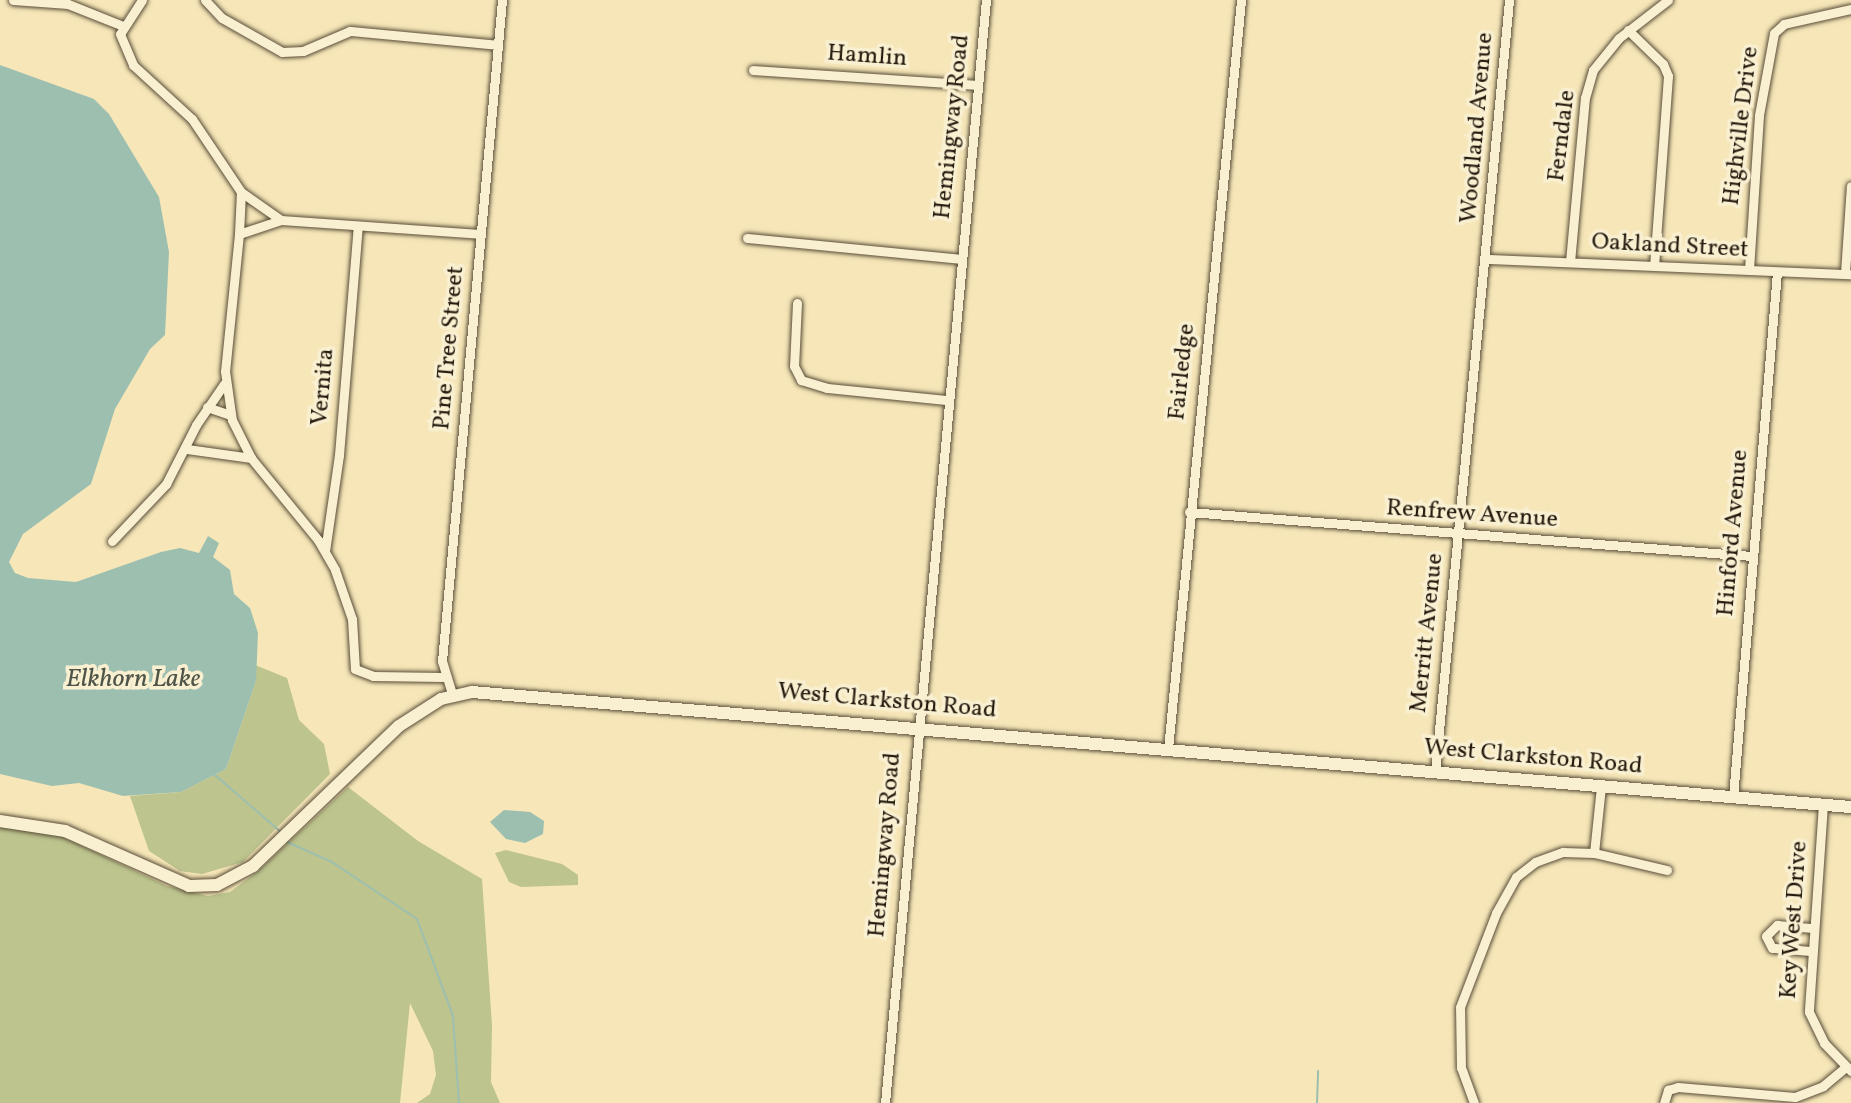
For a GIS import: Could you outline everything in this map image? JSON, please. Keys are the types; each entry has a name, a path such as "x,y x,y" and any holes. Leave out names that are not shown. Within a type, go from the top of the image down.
{"main road":[{"name":"West Clarkston Road","path":"0,821 65,831 189,886 217,885 253,866 399,726 453,697 519,693 1851,807"}],"street":[{"path":"13,0 75,6 123,26"},
{"path":"142,0 123,26 124,48 142,78 192,119 241,192 281,220"},
{"path":"205,0 222,18 282,52 303,51 350,31 497,45"},
{"name":"Pine Tree Street","path":"443,677 502,0"},
{"name":"Hemingway Road","path":"885,1103 916,727 986,0"},
{"name":"Fairledge","path":"1168,749 1241,0"},
{"name":"Woodland Avenue","path":"1488,259 1509,0"},
{"name":"Ferndale","path":"1570,262 1585,98 1602,56 1628,30 1668,0"},
{"name":"Highville Drive","path":"1749,270 1759,115 1774,33 1784,24 1851,9"},
{"path":"1628,30 1663,64 1668,76 1654,265"},
{"name":"Hamlin","path":"753,70 978,85"},
{"path":"1848,273 1851,186"},
{"path":"241,192 224,384 230,415 251,458 325,551 352,619 355,669 386,677 443,677 453,697"},
{"path":"239,234 281,220 480,234"},
{"name":"Vernita","path":"325,551 337,470 358,226"},
{"path":"747,238 960,259"},
{"name":"Oakland Street","path":"1488,259 1848,273"},
{"name":"Merritt Avenue","path":"1435,772 1488,259"},
{"name":"Hinford Avenue","path":"1733,797 1777,272"},
{"path":"797,303 794,366 801,380 855,392 946,400"},
{"path":"112,541 166,484 207,407 224,384"},
{"path":"207,407 230,415"},
{"path":"187,449 251,458"},
{"name":"Renfrew Avenue","path":"1189,512 1752,556"},
{"path":"1594,853 1601,786"},
{"name":"Key West Drive","path":"1823,804 1810,951 1809,1012 1824,1043 1848,1069"},
{"path":"1474,1103 1461,1068 1460,1007 1496,913 1525,868 1550,855 1594,853 1667,870"},
{"path":"1810,951 1772,948 1766,936 1777,925 1813,928"},
{"path":"1664,1103 1668,1090 1678,1087 1795,1097 1823,1086 1848,1069"}],"green space":[{"path":"255,665 287,678 299,720 324,744 330,774 243,862 202,874 180,871 149,851 130,796 181,792 226,769 256,681"},
{"path":"348,787 418,841 482,879 492,1025 491,1082 500,1103 417,1103 430,1094 436,1075 433,1051 410,1003 400,1103 0,1103 0,827 61,836 167,886 208,896 230,892 257,872"},
{"path":"506,850 562,864 578,875 578,885 521,887 509,882 495,853"}],"water":[{"name":"Elkhorn Lake","path":"0,65 94,99 109,114 159,197 169,252 165,335 150,349 115,409 91,484 23,534 9,562 15,573 28,578 76,582 161,552 180,548 199,553 208,536 219,543 213,557 230,570 234,594 250,608 258,633 256,681 226,769 181,792 123,796 79,783 52,786 0,774"},
{"path":"504,810 530,812 544,821 543,834 525,843 506,839 490,822"}],"waterway":[{"path":"215,775 282,833"},
{"path":"287,842 332,862 417,919 453,1016 459,1103"},
{"path":"1317,1103 1318,1071"}]}
